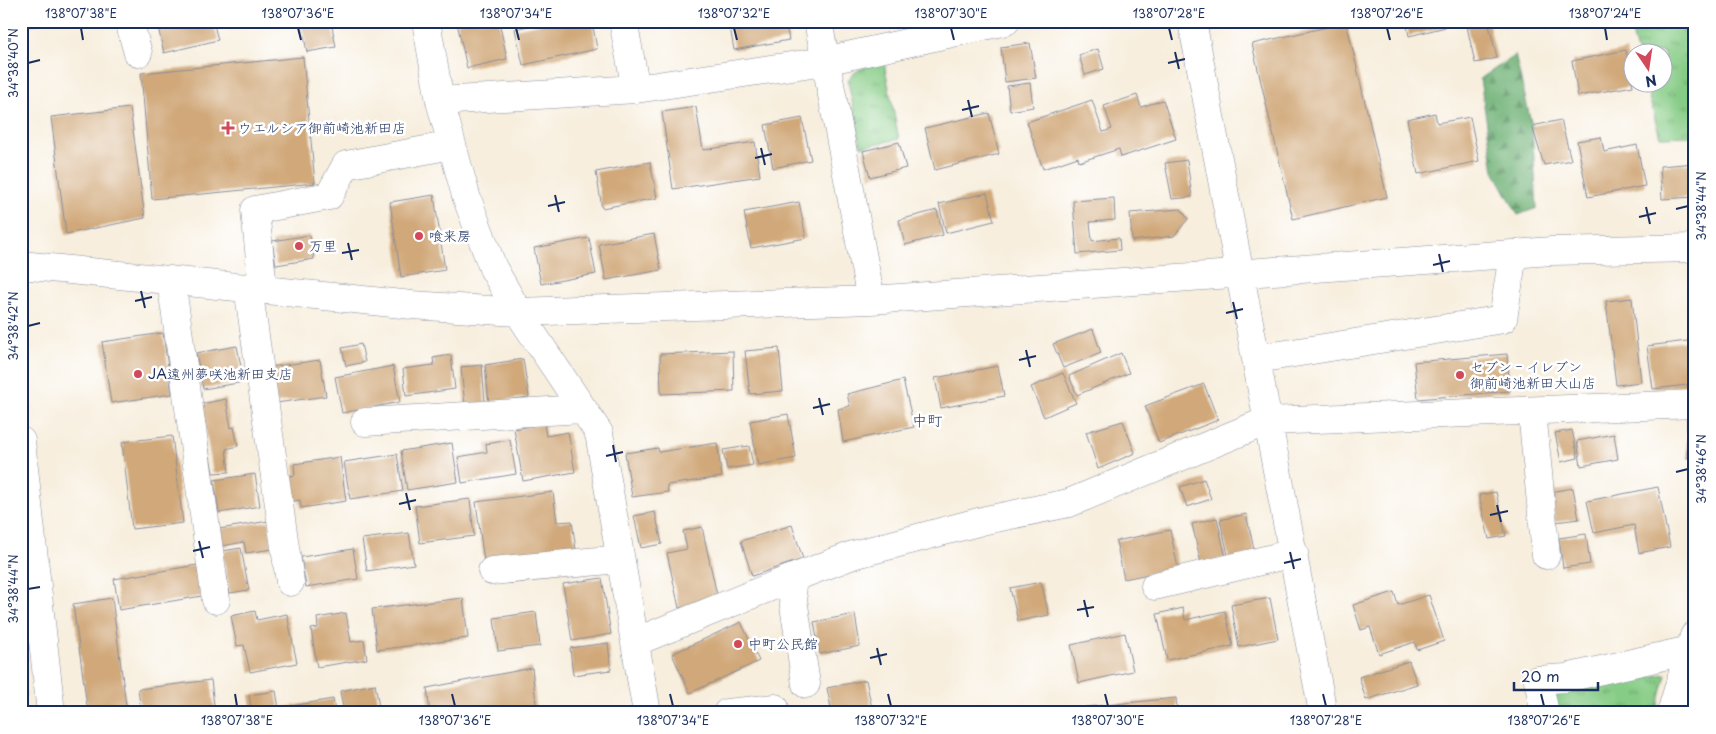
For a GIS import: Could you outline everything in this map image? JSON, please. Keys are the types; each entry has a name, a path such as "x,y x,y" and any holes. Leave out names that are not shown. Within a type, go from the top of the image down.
{"street":[{"path":"129,21 138,53"},
{"path":"426,21 440,101 466,196 493,268 518,312 599,433 647,713"},
{"path":"624,21 636,89"},
{"path":"818,21 871,300"},
{"path":"440,101 636,89 825,61 1006,21"},
{"path":"1192,21 1323,713"},
{"path":"290,582 256,288 255,210 329,196 346,165 452,144"},
{"path":"21,265 412,305 518,312 871,300 1513,254 1695,248"},
{"path":"1256,359 1503,319 1513,254"},
{"path":"171,280 216,600"},
{"path":"635,642 852,555 986,520 1069,503 1267,421 1695,404"},
{"path":"364,422 583,409"},
{"path":"1532,411 1546,555"},
{"path":"21,441 51,713"},
{"path":"1155,586 1294,553"},
{"path":"492,571 620,559"},
{"path":"790,580 806,684"},
{"path":"1545,713 1538,680 1566,678 1692,641"},
{"path":"1671,713 1692,641"},
{"path":"728,713 775,708"}],"green space":[{"path":"1629,21 1695,21 1695,136 1660,137 1648,92 1674,92 1674,42 1634,42"},
{"path":"1515,55 1532,126 1537,208 1518,215 1494,171 1480,79"},
{"path":"884,63 899,139 861,147 848,81 859,70"},
{"path":"1666,674 1656,713 1552,713 1548,695"}],"building":[{"path":"21,21 46,21 46,22 21,28"},
{"path":"162,21 213,21 218,40 164,53 157,23"},
{"path":"301,21 331,21 336,47 307,52"},
{"path":"465,21 499,21 507,59 467,68 457,23"},
{"path":"551,21 592,21 597,49 523,65 515,29"},
{"path":"729,21 785,21 789,40 734,50"},
{"path":"1406,21 1488,21 1497,58 1475,63 1466,22 1409,36"},
{"path":"1345,23 1387,197 1293,219 1252,44"},
{"path":"1030,43 1036,78 1005,82 1001,47"},
{"path":"1098,49 1104,69 1085,75 1079,55"},
{"path":"1624,50 1624,88 1578,96 1572,61"},
{"name":"ウエルシア御前崎池新田店","path":"303,57 315,183 152,199 141,73"},
{"path":"1030,83 1033,107 1010,111 1007,86"},
{"path":"1137,95 1141,107 1163,100 1176,139 1121,157 1119,149 1079,162 1078,157 1043,169 1027,122 1092,100 1103,132 1112,129 1104,106"},
{"path":"696,107 703,150 755,142 760,176 673,189 662,112"},
{"path":"130,108 145,218 66,234 51,117"},
{"path":"989,113 999,154 935,170 925,128"},
{"path":"1435,113 1437,123 1470,117 1479,161 1418,174 1407,119"},
{"path":"802,118 811,160 773,168 765,125"},
{"path":"1561,120 1571,160 1544,165 1532,126"},
{"path":"1601,137 1604,152 1637,145 1645,186 1588,197 1577,141"},
{"path":"899,142 906,168 870,177 863,151"},
{"path":"1187,160 1192,197 1172,199 1165,163"},
{"path":"650,162 657,198 602,208 596,172"},
{"path":"1695,163 1695,197 1662,199 1660,166"},
{"path":"987,193 994,221 946,233 939,204"},
{"path":"434,195 445,270 401,277 390,202"},
{"path":"1114,198 1115,220 1090,222 1092,241 1119,238 1120,250 1077,254 1073,201"},
{"path":"799,202 806,238 751,248 744,212"},
{"path":"1181,209 1188,219 1174,236 1132,241 1130,213"},
{"path":"937,210 943,235 905,245 899,220"},
{"path":"654,234 661,270 606,280 599,244"},
{"path":"310,235 314,259 276,265 272,241"},
{"path":"589,238 596,274 541,284 534,248"},
{"path":"1632,298 1641,382 1616,385 1606,301"},
{"path":"1093,329 1101,353 1063,368 1053,344"},
{"path":"163,333 172,394 111,403 102,342"},
{"path":"1695,340 1695,384 1653,389 1647,346"},
{"path":"361,344 365,362 346,366 342,348"},
{"path":"237,346 244,382 203,389 196,353"},
{"path":"779,348 783,391 750,394 745,351"},
{"path":"733,351 734,391 661,394 660,354"},
{"path":"1121,353 1129,373 1077,395 1069,376"},
{"path":"1507,354 1510,391 1418,399 1414,362"},
{"path":"451,355 455,389 406,396 403,369 434,365 433,358"},
{"path":"523,359 529,397 489,402 485,365"},
{"path":"320,360 326,396 276,403 270,367"},
{"path":"482,365 485,403 465,406 461,367"},
{"path":"393,366 400,402 342,413 335,377"},
{"path":"998,366 1004,396 941,408 935,378"},
{"path":"1063,373 1076,403 1044,417 1031,387"},
{"path":"903,380 914,427 843,442 838,409 850,406 847,394"},
{"path":"1204,384 1218,420 1159,443 1145,406"},
{"path":"226,399 231,428 234,427 238,446 226,449 229,472 213,473 201,404"},
{"path":"788,414 796,458 758,465 750,421"},
{"path":"1687,417 1695,417 1695,458 1687,458"},
{"path":"1123,421 1135,453 1098,469 1086,432"},
{"path":"544,424 546,436 568,432 575,472 523,481 514,429"},
{"path":"1572,430 1578,458 1561,462 1555,433"},
{"path":"1614,434 1618,459 1581,466 1577,441"},
{"path":"172,436 183,523 132,529 122,442"},
{"path":"510,440 516,474 462,483 458,457 487,452 486,444"},
{"path":"452,443 458,482 407,490 401,451"},
{"path":"717,443 722,477 667,485 668,492 632,497 625,453 658,448 659,452"},
{"path":"749,446 753,465 727,469 723,450"},
{"path":"397,454 403,491 350,499 344,462"},
{"path":"340,457 346,501 301,508 300,500 289,502 285,477 295,475 294,464"},
{"path":"255,474 260,506 219,513 214,480"},
{"path":"1204,479 1211,499 1187,507 1180,487"},
{"path":"1658,487 1670,547 1639,553 1634,525 1594,533 1587,501"},
{"path":"1573,488 1579,519 1555,522 1550,492"},
{"path":"553,492 557,522 572,521 576,550 484,562 476,502"},
{"path":"1496,492 1506,536 1489,539 1479,495"},
{"path":"470,499 474,536 420,543 415,506"},
{"path":"655,512 662,544 641,548 634,516"},
{"path":"1246,514 1255,553 1229,559 1220,520"},
{"path":"1217,518 1226,558 1201,563 1192,524"},
{"path":"269,521 273,549 246,553 244,542 222,546 219,529"},
{"path":"792,525 803,559 752,576 741,541"},
{"path":"702,527 718,600 679,608 667,553 687,549 683,531"},
{"path":"1170,530 1178,568 1124,579 1116,541"},
{"path":"409,533 414,564 367,571 362,539"},
{"path":"1586,534 1590,564 1563,568 1559,538"},
{"path":"241,548 249,590 230,593 222,551"},
{"path":"353,549 358,579 306,587 301,557"},
{"path":"197,565 202,596 119,610 114,579"},
{"path":"602,578 611,634 572,641 563,584"},
{"path":"1041,582 1049,615 1018,621 1010,588"},
{"path":"1394,592 1398,605 1429,595 1444,641 1417,650 1415,642 1379,654 1370,627 1361,630 1353,605"},
{"path":"112,598 127,713 88,713 73,604"},
{"path":"463,598 468,638 377,650 372,609"},
{"path":"1270,598 1278,639 1239,647 1231,605"},
{"path":"1183,608 1185,620 1225,611 1233,646 1167,660 1157,614"},
{"path":"255,611 257,620 287,614 297,663 250,672 244,645 237,646 231,616"},
{"path":"536,612 540,646 498,651 494,618"},
{"path":"346,613 351,642 364,640 367,659 317,667 311,629 318,628 317,618"},
{"path":"855,614 860,646 820,654 814,622"},
{"path":"741,622 759,661 690,693 672,654"},
{"path":"1125,633 1133,671 1079,683 1071,645"},
{"path":"608,643 611,670 573,675 570,648"},
{"path":"1409,661 1417,684 1366,700 1359,677"},
{"path":"532,668 537,713 430,713 427,688"},
{"path":"21,672 23,672 26,696 21,697"},
{"path":"211,680 215,713 141,713 138,689"},
{"path":"866,680 873,713 832,713 827,688"},
{"path":"375,684 380,713 344,713 340,691"},
{"path":"276,691 279,708 333,699 335,713 252,713 249,695"},
{"path":"1176,698 1177,713 1086,713 1085,707"},
{"path":"21,700 24,700 25,713 21,713"}],"place":[{"name":"ウエルシア御前崎池新田店","path":"228,128"},
{"name":"喰来房","path":"419,236"},
{"name":"万里","path":"299,246"},
{"name":"JA遠州夢咲池新田支店","path":"138,374"},
{"name":"セブン‐イレブン 御前崎池新田大山店","path":"1460,375"},
{"name":"中町公民館","path":"738,644"}],"district":[{"name":"中町","path":"927,421"}]}
